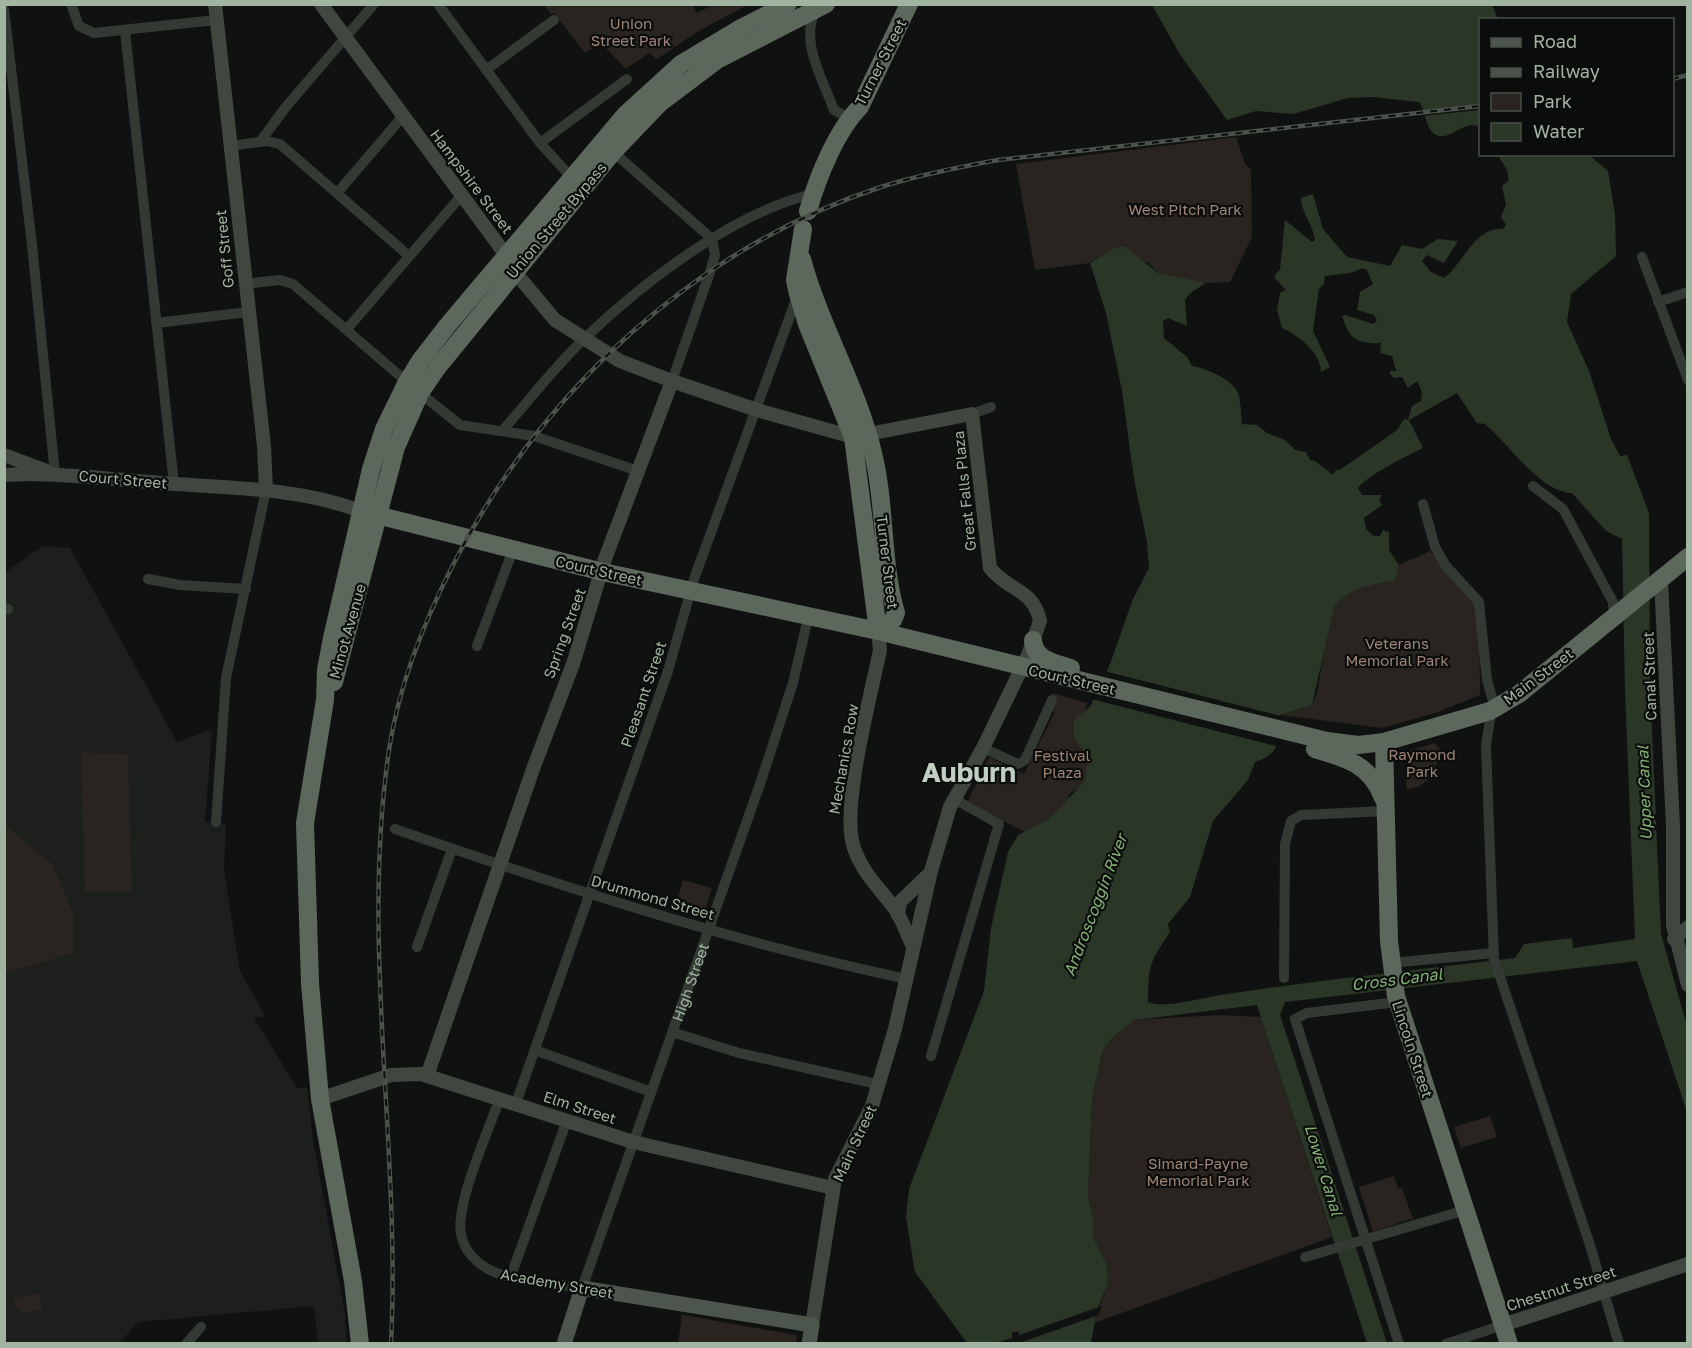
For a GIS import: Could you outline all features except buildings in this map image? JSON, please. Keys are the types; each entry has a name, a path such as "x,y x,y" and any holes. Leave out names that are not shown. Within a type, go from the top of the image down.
{"highway":[{"name":"Union Street Bypass","path":"510,263 655,86 681,64 725,37 788,4"},
{"name":"Turner Street","path":"878,631 893,620 896,613 874,454 860,435 807,324 795,279 808,212 849,118 850,101 896,4"},
{"name":"Turner Street","path":"849,118 860,107 909,4"},
{"name":"Union Street Bypass","path":"369,513 384,429 413,388 465,331 571,177 685,82 717,60 822,7"},
{"name":"Turner Street","path":"800,252 815,305 860,435 878,631"},
{"name":"Court Street","path":"369,513 603,572 808,618 878,631 1022,668 1081,676 1124,691 1188,706"},
{"name":"Minot Avenue","path":"360,1344 352,1281 320,1099 310,983 304,848 307,801 325,700 326,670 332,638 369,513"},
{"name":"Main Street","path":"1188,706 1264,725 1305,741 1358,745 1384,742 1490,711 1519,694 1688,557"},
{"path":"896,613 933,645"},
{"path":"1033,640 1035,651 1045,659 1081,676"},
{"path":"1305,741 1346,757 1364,768 1377,785 1387,812"},
{"name":"Lincoln Street","path":"1384,742 1391,965 1397,999 1509,1344"}],"main road":[{"name":"Academy Street","path":"582,1288 812,1325"},
{"name":"High Street","path":"564,1344 582,1288"},
{"name":"Main Street","path":"809,1344 812,1325"}],"street":[{"path":"71,4 74,17 84,31 94,33 216,20"},
{"name":"Goff Street","path":"215,4 244,284 264,446 266,490"},
{"name":"Hampshire Street","path":"321,4 510,263 555,320 620,361 672,381 757,410 860,435"},
{"path":"260,141 374,4"},
{"path":"438,4 540,143 571,177"},
{"path":"822,7 812,18 809,37 834,110 849,118"},
{"path":"4,9 9,30 55,474 4,454"},
{"path":"486,70 554,20"},
{"path":"778,28 796,30 809,37"},
{"path":"125,31 174,484"},
{"path":"540,143 627,79"},
{"path":"338,192 403,116"},
{"path":"230,146 260,141 280,144 408,255"},
{"path":"607,147 712,239"},
{"path":"347,329 408,255 461,196"},
{"path":"502,431 583,339 675,264 712,239 780,204 808,212"},
{"name":"Spring Street","path":"427,1076 638,471 710,272 715,255 712,239"},
{"path":"1642,257 1688,380"},
{"path":"244,284 288,282 347,329 413,388 460,424 534,436 638,471"},
{"path":"1658,302 1688,292"},
{"name":"Pleasant Street","path":"516,1103 668,670 694,579 798,294"},
{"path":"156,323 248,312"},
{"name":"Great Falls Plaza","path":"860,435 972,414 991,407"},
{"name":"Great Falls Plaza","path":"972,414 990,568 1002,581 1031,598 1038,614"},
{"name":"Court Street","path":"4,475 55,474 266,490 326,500 369,513"},
{"path":"1533,486 1563,509 1614,602 1617,614"},
{"path":"216,822 226,678 266,490"},
{"path":"1423,504 1435,547 1446,566 1479,602 1487,681 1493,701 1486,745 1494,956 1605,1291 1619,1344"},
{"path":"477,646 513,550"},
{"path":"148,579 180,585 246,589"},
{"name":"Canal Street","path":"1656,584 1668,702 1674,939 1688,986"},
{"path":"1022,668 1040,621 1038,614"},
{"path":"1022,668 1021,651 1038,614"},
{"name":"High Street","path":"582,1288 793,683 808,618"},
{"name":"Mechanics Row","path":"878,631 880,650 852,793 848,828 866,873 898,915"},
{"name":"Main Street","path":"812,1325 833,1188 840,1167 866,1122 878,1084 895,1029 931,871 954,799 983,748 1022,668"},
{"path":"983,748 1018,764 1025,760 1052,700"},
{"path":"931,1056 999,824 954,799"},
{"path":"1284,978 1285,844 1288,829 1297,816 1387,812"},
{"name":"Drummond Street","path":"395,829 589,895 907,979"},
{"path":"417,947 452,849"},
{"name":"Main Street","path":"898,915 900,902 923,882 931,871"},
{"path":"898,915 920,918"},
{"path":"898,915 913,946"},
{"path":"1674,939 1688,927"},
{"path":"1391,965 1494,956"},
{"path":"1397,999 1306,1012 1296,1017 1362,1239 1399,1344"},
{"path":"672,1032 739,1053 878,1084"},
{"path":"535,1050 651,1092"},
{"name":"Elm Street","path":"320,1099 392,1075 410,1073 500,1098 633,1142 833,1188"},
{"name":"Academy Street","path":"500,1098 461,1213 461,1234 476,1260 491,1270 582,1288"},
{"path":"511,1275 567,1120"},
{"path":"1305,1257 1362,1239 1418,1226 1466,1210"},
{"name":"Chestnut Street","path":"1446,1344 1688,1264"},
{"path":"186,1344 201,1327"}],"shaded area":[{"path":"43,546 70,548 177,742 207,731 212,732 205,822 226,824 224,870 240,971 266,1017 254,1018 297,1088 307,1087 313,1140 345,1314 347,1343 318,1343 314,1306 139,1322 119,1343 5,1343 4,573"}],"green space":[{"name":"Union Street Park","path":"544,5 692,5 697,13 713,5 747,5 697,32 657,59 649,53 626,69 601,43 585,53 554,13 551,14"},
{"name":"West Pitch Park","path":"1236,137 1245,164 1251,170 1252,237 1230,282 1206,283 1176,279 1158,273 1148,262 1098,257 1090,263 1035,270 1016,164"},
{"name":"Veterans Memorial Park","path":"1430,551 1479,602 1480,695 1435,713 1382,728 1280,715 1312,705 1317,694 1329,619 1340,599 1361,587 1395,581 1399,565"},
{"name":"Festival Plaza","path":"1053,693 1087,703 1084,717 1097,768 1081,787 1070,793 1064,809 1031,835 967,803 989,757 1024,774 1055,712 1046,707"},
{"name":"Raymond Park","path":"1434,743 1440,749 1434,770 1421,785 1406,789 1408,751"},
{"path":"81,752 128,755 132,892 85,892"},
{"path":"4,824 52,864 73,912 74,953 5,973"},
{"path":"683,880 712,888 703,916 675,908"},
{"name":"Simard-Payne Memorial Park","path":"1218,1015 1261,1017 1332,1237 1094,1323 1108,1284 1107,1265 1093,1237 1094,1221 1088,1198 1092,1098 1103,1050 1113,1037 1135,1020"},
{"path":"1490,1116 1497,1137 1461,1148 1454,1127"},
{"path":"1394,1176 1398,1189 1402,1188 1414,1222 1410,1219 1373,1232 1359,1187"},
{"path":"39,1293 43,1310 23,1313 16,1307 14,1298"},
{"path":"682,1315 797,1335 796,1343 678,1343"}],"water":[{"path":"1152,5 1492,5 1498,18 1479,18 1479,127 1468,126 1447,136 1436,135 1432,132 1419,102 1372,97 1348,98 1293,114 1256,111 1227,120 1179,53"},
{"path":"1499,156 1590,156 1608,171 1615,214 1616,256 1571,294 1567,322 1589,371 1611,439 1620,456 1627,455 1649,513 1650,685 1661,934 1687,1026 1687,1112 1637,961 1285,1002 1280,1015 1387,1343 1367,1343 1257,1005 1135,1020 1113,1037 1103,1050 1092,1098 1088,1198 1094,1221 1093,1237 1107,1265 1108,1284 1097,1310 1091,1343 967,1343 915,1272 906,1217 909,1189 984,991 991,928 1008,852 1018,835 1049,819 1085,781 1088,758 1074,737 1074,720 1090,707 1110,664 1133,599 1149,568 1147,542 1134,479 1122,391 1106,313 1090,263 1114,248 1124,246 1158,273 1206,283 1190,293 1185,300 1187,326 1168,318 1163,321 1164,338 1187,357 1192,366 1217,374 1233,386 1239,398 1242,424 1257,425 1267,433 1285,440 1295,450 1306,452 1310,460 1315,461 1333,475 1336,470 1340,470 1397,430 1404,419 1408,420 1412,406 1421,401 1422,392 1417,381 1408,388 1402,377 1394,378 1390,374 1390,371 1396,371 1392,356 1380,353 1381,342 1364,342 1352,336 1346,328 1342,316 1345,315 1374,324 1377,320 1374,315 1357,310 1360,292 1373,284 1367,270 1363,268 1350,273 1325,276 1324,284 1319,289 1313,331 1330,367 1321,372 1317,358 1308,346 1282,328 1277,310 1280,293 1286,290 1274,277 1280,269 1285,220 1312,242 1315,240 1301,198 1313,194 1323,229 1347,257 1390,266 1402,245 1422,249 1438,239 1458,241 1444,263 1427,255 1422,261 1431,272 1444,278 1484,234 1503,229 1506,225 1501,217 1506,205 1502,186 1509,180 1507,170","holes":["1457,393 1477,423 1485,424 1536,476 1560,491 1572,493 1606,531 1622,539 1625,691 1635,939 1573,948 1572,938 1524,944 1515,958 1294,985 1173,1004 1148,1002 1152,964 1170,932 1168,924 1190,897 1213,821 1248,780 1255,762 1270,755 1274,750 1277,745 1280,715 1312,705 1334,607 1354,591 1395,581 1399,565 1389,550 1389,532 1383,530 1380,536 1374,536 1366,529 1364,518 1382,505 1379,500 1382,495 1362,495 1358,488 1378,472 1423,448 1409,420"]}],"pier":[{"path":"1479,104 1479,110 1422,116 1421,111"},
{"path":"1104,671 1285,717 1280,747 1091,699"},
{"path":"1102,1306 1099,1315 1019,1343 996,1343 1012,1338 1012,1333 1019,1331 1019,1335"}],"railway":[{"path":"1674,78 1688,75"},
{"path":"391,1344 393,1270 391,1195 378,898 381,824 393,725 406,676 424,628 456,559 492,496 534,437 581,382 632,332 689,286 749,247 813,213 881,187 998,160 1479,106"}],"district":[{"name":"Auburn","path":"969,772"}],"water label":[{"name":"Upper Canal","path":"1644,793"},
{"name":"Androscoggin River","path":"1095,905"},
{"name":"Cross Canal","path":"1397,979"},
{"name":"Lower Canal","path":"1324,1170"}]}
